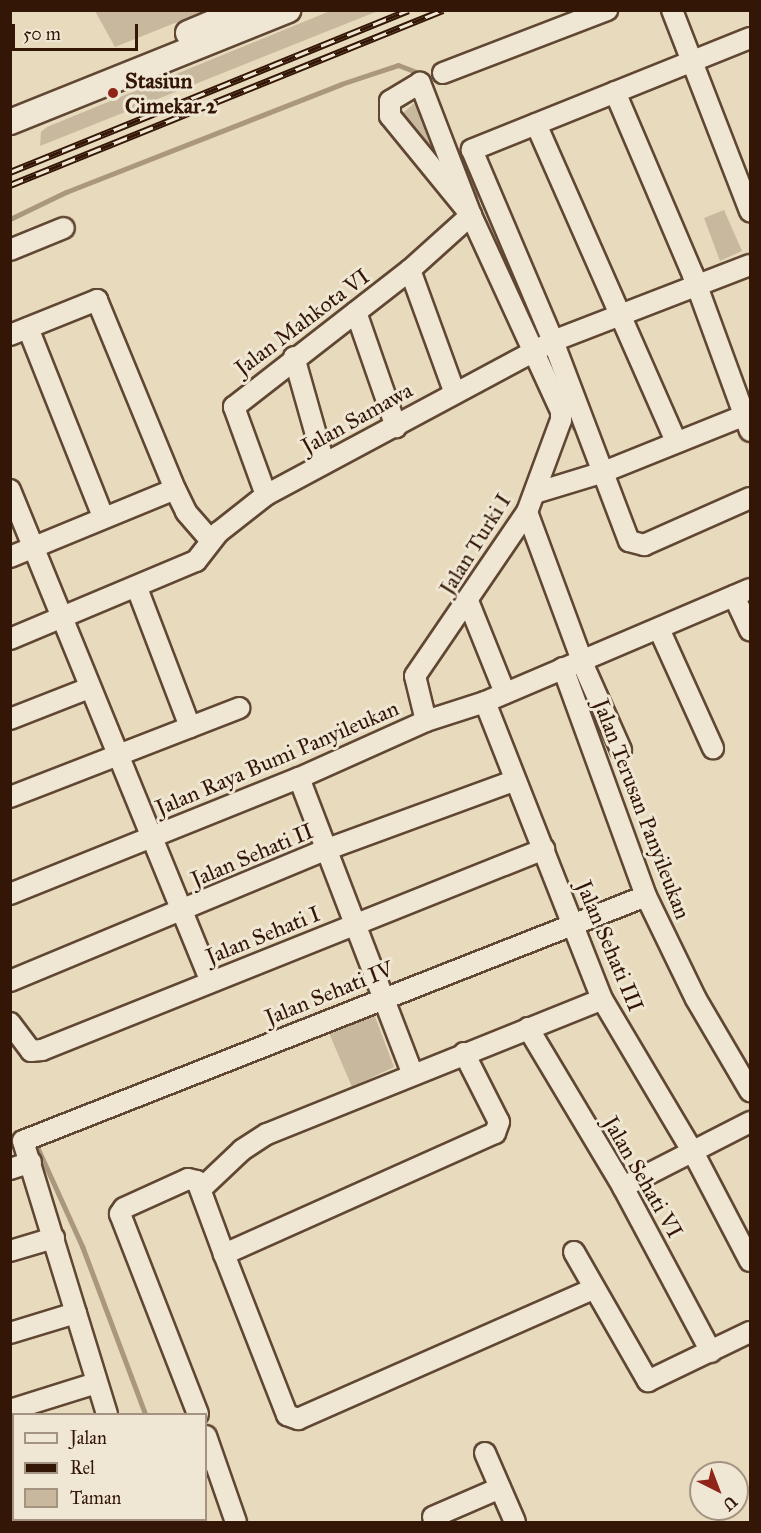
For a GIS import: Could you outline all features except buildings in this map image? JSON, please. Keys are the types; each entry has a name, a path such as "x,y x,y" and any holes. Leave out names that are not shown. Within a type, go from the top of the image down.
{"street":[{"path":"10,105 243,10"},
{"path":"10,122 288,10"},
{"path":"443,73 608,10"},
{"path":"672,10 750,211"},
{"path":"750,38 472,150 544,346 629,541 635,545 750,498"},
{"path":"471,215 390,116 390,101 420,83 471,215 544,346"},
{"path":"535,493 601,473 675,442 748,423 697,286 615,92"},
{"path":"536,124 675,442"},
{"name":"Jalan Mahkota VI","path":"266,495 234,407 294,357 410,270 471,215"},
{"path":"10,250 64,228"},
{"name":"Jalan Samawa","path":"10,639 137,588 196,561 210,541 266,495 396,426 454,392 544,346 750,265"},
{"path":"410,270 454,392"},
{"path":"103,516 19,332 97,300 175,489 186,512 210,541"},
{"path":"356,312 396,426"},
{"name":"Jalan Turki I","path":"426,721 415,676 527,512 561,420 561,411 544,346"},
{"path":"294,357 324,463"},
{"path":"10,557 34,549 103,516 175,489"},
{"path":"10,490 211,982"},
{"path":"527,512 582,661 621,750"},
{"path":"137,588 195,726"},
{"path":"742,593 750,630"},
{"name":"Jalan Raya Bumi Panyileukan","path":"10,894 299,778 426,721 485,702 742,593"},
{"path":"468,601 505,693"},
{"path":"659,629 712,748"},
{"name":"Jalan Terusan Panyileukan","path":"563,668 642,897 696,999 750,1091"},
{"path":"10,719 89,688"},
{"name":"Jalan Sehati III","path":"485,702 514,781 544,849 602,999 693,1152 750,1261"},
{"path":"10,797 238,708"},
{"path":"299,778 412,1072"},
{"name":"Jalan Sehati II","path":"10,981 325,850 514,781"},
{"name":"Jalan Sehati I","path":"10,1023 31,1051 42,1050 544,849"},
{"name":"Jalan Sehati IV","path":"24,1138 572,922 642,897"},
{"path":"202,1188 242,1150 267,1134 412,1072 602,999"},
{"name":"Jalan Sehati VI","path":"528,1028 623,1187 711,1352"},
{"path":"224,1254 281,1226 495,1133 499,1122 464,1053"},
{"path":"623,1187 750,1122"},
{"path":"24,1138 107,1413"},
{"path":"10,1169 31,1162"},
{"path":"198,1413 120,1214 124,1208 188,1179 197,1181 202,1188 260,1352 292,1419 452,1354 593,1289"},
{"path":"10,1251 54,1238"},
{"path":"573,1252 648,1381 750,1332"},
{"path":"10,1333 76,1313"},
{"path":"10,1410 96,1383"},
{"path":"207,1439 236,1522"},
{"path":"485,1453 515,1522"},
{"path":"433,1517 500,1488"}],"green space":[{"path":"95,11 205,11 115,47"},
{"path":"330,11 378,11 40,146 41,132 47,127"},
{"path":"424,94 461,194 398,118"},
{"path":"724,210 742,251 720,261 704,218"},
{"path":"371,1006 394,1067 352,1087 326,1026"}],"waterway":[{"path":"10,219 66,192 341,84 398,65 424,75"},
{"path":"462,165 475,196"},
{"path":"484,220 502,259"},
{"path":"569,416 574,428"},
{"path":"38,1149 82,1246 145,1413"}],"railway":[{"path":"10,172 408,10"},
{"path":"10,185 443,10"}],"place":[{"name":"Stasiun Cimekar 2","path":"113,93"}]}
